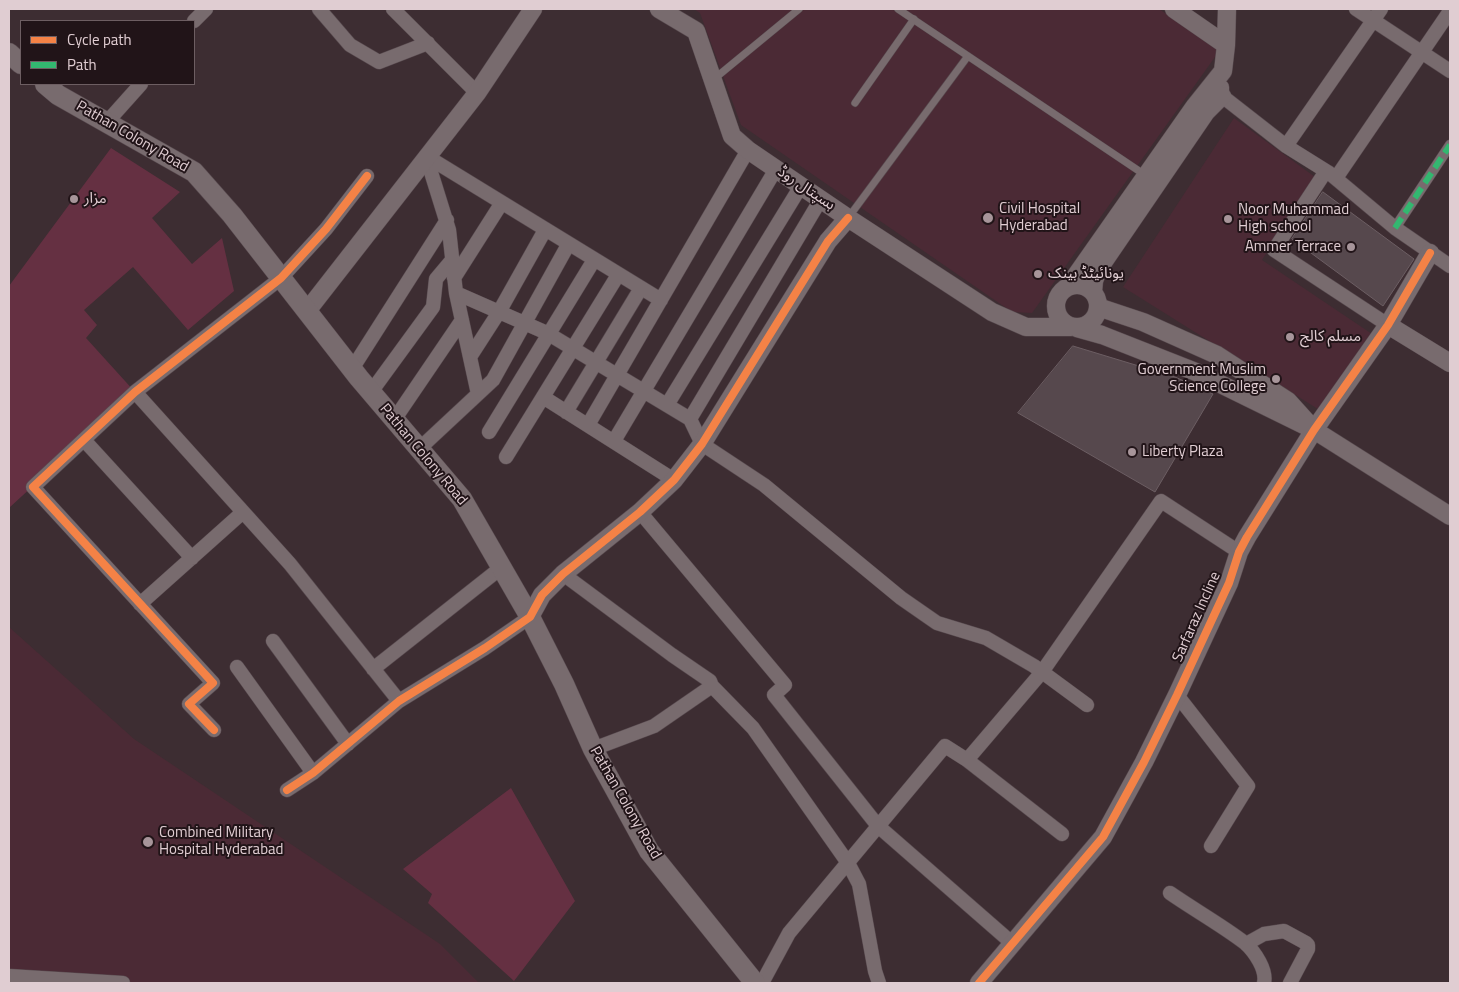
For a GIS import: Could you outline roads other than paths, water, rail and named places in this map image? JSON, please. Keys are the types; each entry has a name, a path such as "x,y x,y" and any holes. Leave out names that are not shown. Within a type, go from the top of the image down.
{"main road":[{"path":"9,53 20,63"},
{"name":"Pathan Colony Road","path":"46,85 58,95 194,172 232,215 352,369 462,499 530,617 564,684 593,749 649,850 755,983"}],"street":[{"path":"195,20 206,9"},
{"path":"320,9 350,45 379,62 428,43"},
{"path":"393,9 477,92"},
{"path":"307,311 477,92 533,9"},
{"name":"ہسپتال روڈ","path":"659,9 696,31 732,136 748,150 848,218 992,312 1026,327 1074,327 1102,335 1196,372 1314,430"},
{"path":"1174,9 1226,45"},
{"path":"1223,71 1195,106 1068,287 1059,294 1056,311 1061,321 1074,327 1084,326 1094,319 1096,300 1095,276 1098,270 1206,112 1222,96 1227,9"},
{"path":"1356,9 1378,14 1422,52 1450,71"},
{"path":"1450,11 1422,52 1274,250 1388,325 1450,363"},
{"path":"1286,146 1378,14"},
{"path":"107,122 140,85"},
{"path":"1222,96 1286,146 1331,174 1395,228 1450,266"},
{"path":"1395,228 1450,145"},
{"path":"588,425 748,150"},
{"path":"426,156 501,204 661,300"},
{"path":"426,156 447,220 456,293 478,394"},
{"path":"614,441 776,169"},
{"path":"214,730 189,704 213,683 33,487 136,392 281,278 326,229 367,176"},
{"path":"667,405 801,186"},
{"path":"690,419 821,199"},
{"path":"454,278 501,204"},
{"path":"287,790 313,773 399,701 485,648 530,617 542,596 563,574 640,512 674,480 702,444 828,241 848,218"},
{"path":"352,369 447,220"},
{"path":"470,356 499,312 545,230"},
{"path":"419,449 493,380 568,245"},
{"name":"Sarfaraz Incline","path":"979,983 1103,837 1144,762 1177,695 1229,583 1239,552 1314,430 1388,325 1430,253"},
{"path":"371,392 432,307 436,279 452,260"},
{"path":"489,432 594,260"},
{"path":"506,457 618,275"},
{"path":"1068,287 1081,285 1096,300 1217,355 1288,401 1314,430 1450,516"},
{"path":"566,412 641,288"},
{"path":"456,293 549,334 690,419 702,444 764,485 900,598 936,623 986,638 1042,672 1088,705"},
{"path":"1012,322 1026,323 1034,321 1056,305"},
{"path":"394,420 462,320"},
{"path":"136,392 290,564 399,701"},
{"path":"544,397 674,480"},
{"path":"84,440 192,558"},
{"path":"967,760 1042,672 1161,501 1239,552"},
{"path":"140,604 243,512"},
{"path":"640,512 784,685 774,695 878,826 1012,943"},
{"path":"373,669 502,567"},
{"path":"563,574 710,681 712,686 752,728 848,863 859,884 875,971 879,983"},
{"path":"273,641 348,744"},
{"path":"237,667 313,773"},
{"path":"593,749 654,726 712,686"},
{"path":"1177,695 1248,786 1211,846"},
{"path":"762,983 789,933 945,746 967,760 1062,834"},
{"path":"1170,894 1246,944 1258,959 1266,977 1264,983"},
{"path":"1246,944 1264,934 1284,932 1306,943 1308,949 1290,983"},
{"path":"9,976 123,983"}],"lane":[{"path":"713,80 799,9"},
{"path":"898,9 1146,175"},
{"path":"855,103 914,20"},
{"path":"848,218 968,56"}],"place":[{"name":"مزار","path":"74,199"},
{"name":"Civil Hospital Hyderabad","path":"988,218"},
{"name":"Noor Muhammad High school","path":"1228,219"},
{"name":"Ammer Terrace","path":"1351,247"},
{"name":"یونائیٹڈ بینک","path":"1038,274"},
{"name":"مسلم کالج","path":"1290,337"},
{"name":"Government Muslim Science College","path":"1276,379"},
{"name":"Liberty Plaza","path":"1132,452"},
{"name":"Combined Military Hospital Hyderabad","path":"148,842"}]}
